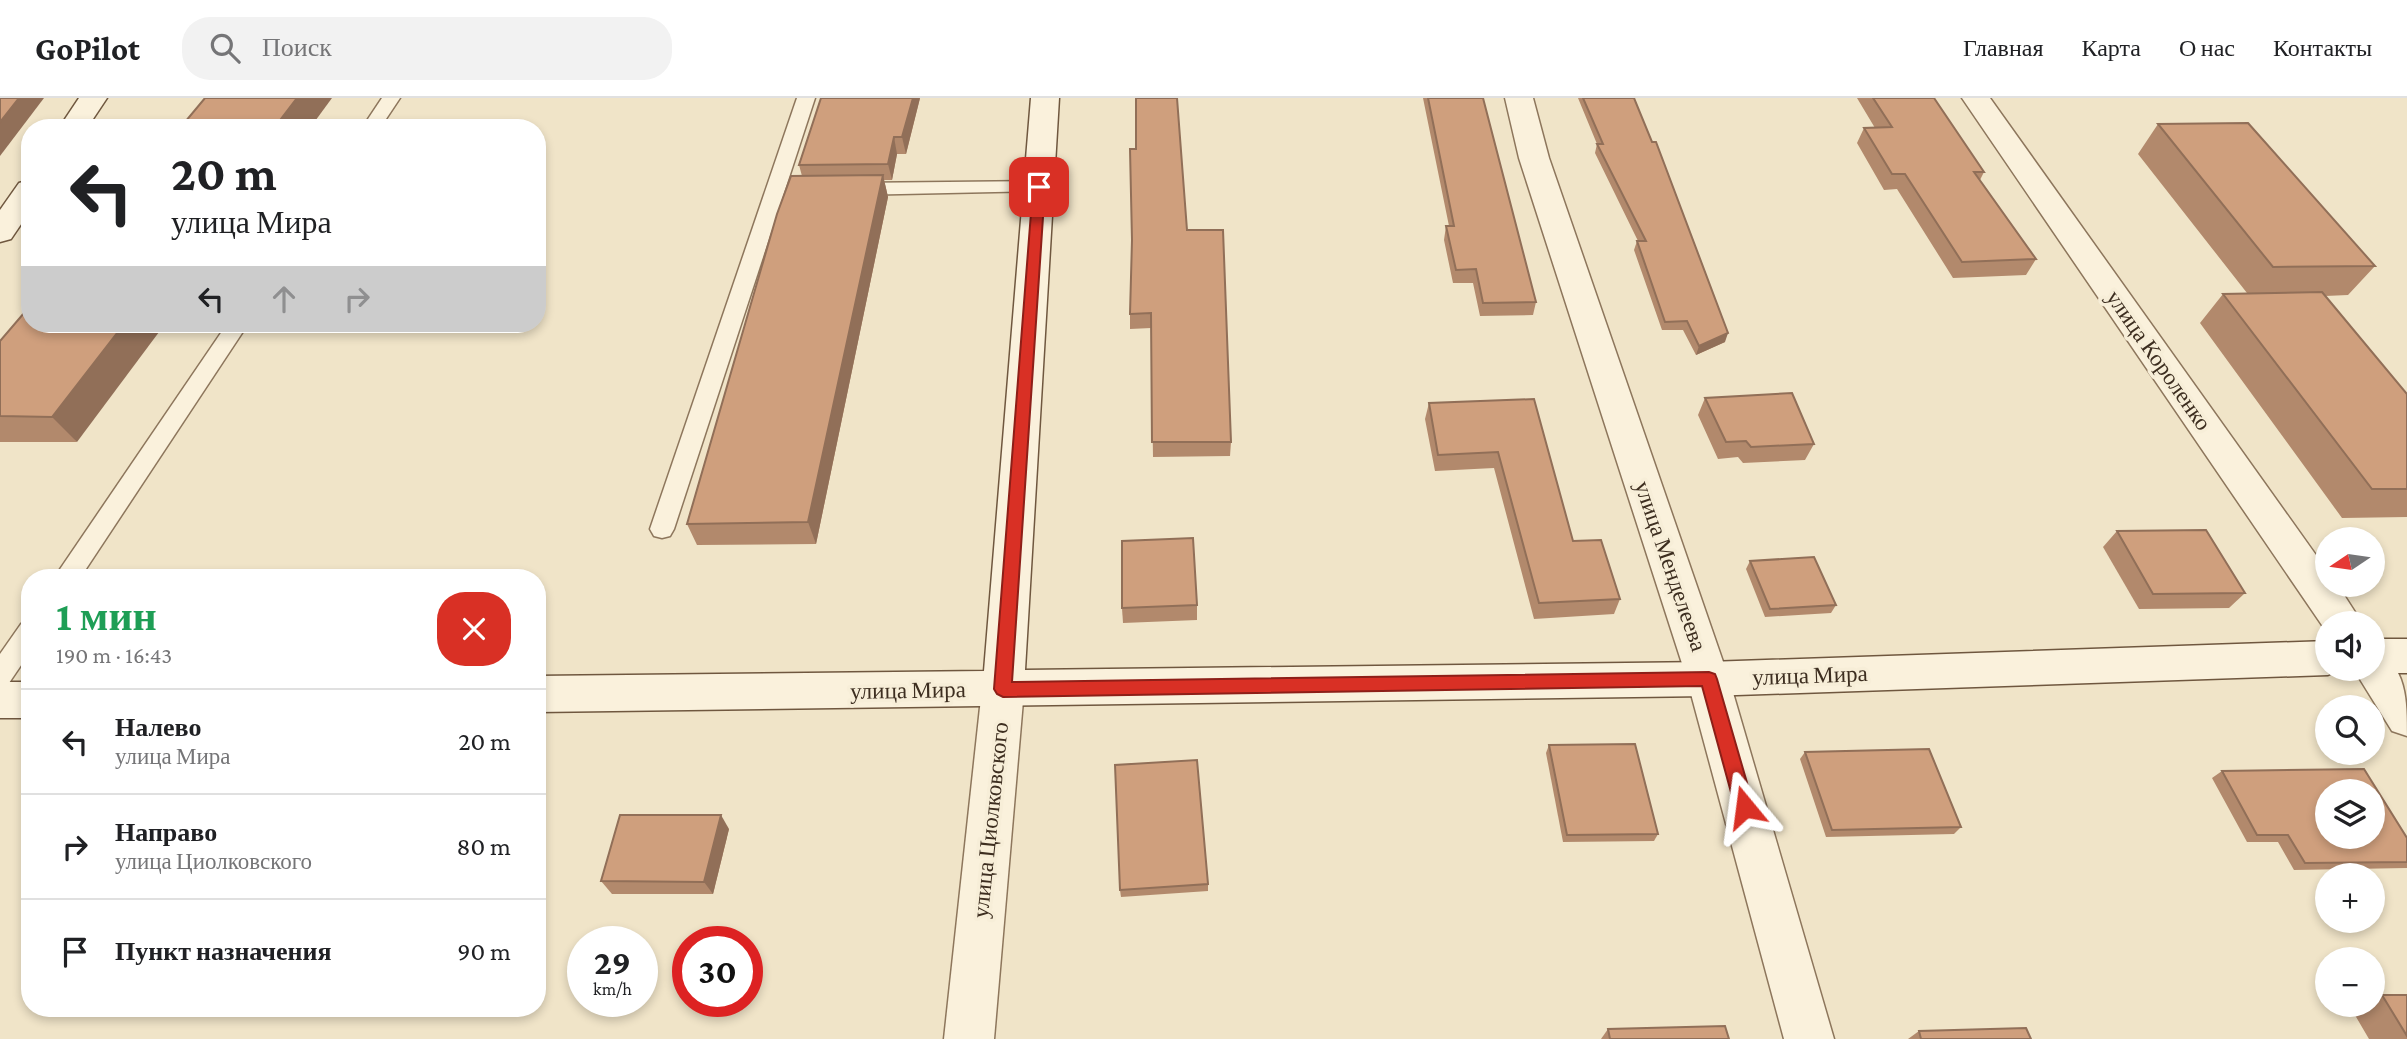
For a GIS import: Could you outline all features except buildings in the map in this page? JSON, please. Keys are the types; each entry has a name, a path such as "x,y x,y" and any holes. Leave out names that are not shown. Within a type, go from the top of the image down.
{"street":[{"path":"79,119 93,98"},
{"name":"улица Циолковского","path":"969,1039 1003,689 1045,98"},
{"name":"улица Менделеева","path":"1519,98 1534,158 1709,679 1810,1039"},
{"name":"улица Короленко","path":"1976,98 2334,611"},
{"path":"0,232 21,202"},
{"path":"2385,656 2407,656"},
{"name":"улица Мира","path":"546,694 1709,679 2315,658"},
{"path":"2382,681 2407,718"},
{"path":"0,700 21,699"}],"lane":[{"path":"377,119 391,98"},
{"path":"662,529 784,190 806,98"},
{"path":"832,190 1039,187"},
{"path":"72,569 232,333"},
{"path":"0,675 21,644"}],"route":[{"path":"1039,187 1003,689 1709,679 1745,807"}]}
